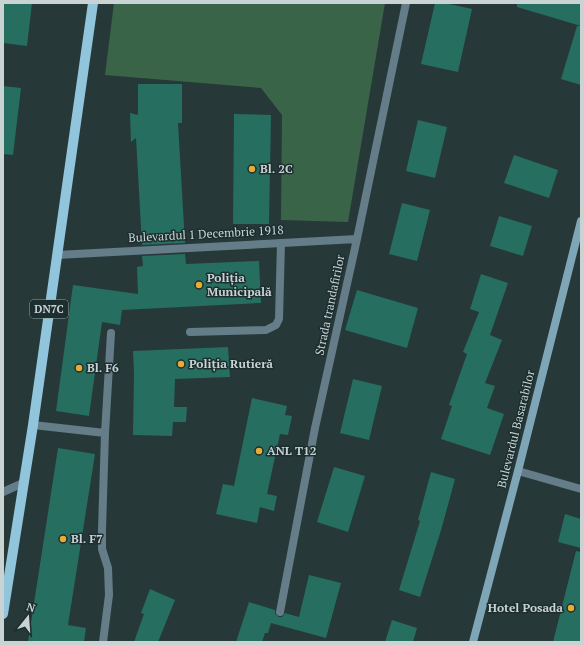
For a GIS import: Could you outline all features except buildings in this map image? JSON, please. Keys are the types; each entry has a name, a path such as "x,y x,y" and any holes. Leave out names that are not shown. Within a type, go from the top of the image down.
{"main road":[{"name":"DN7C","path":"3,614 93,3"},
{"name":"Bulevardul Basarabilor","path":"472,642 518,471 581,221"}],"street":[{"name":"Strada trandafirilor","path":"280,612 315,428 406,3"},
{"name":"Bulevardul 1 Decembrie 1918","path":"57,255 356,239"},
{"path":"190,332 266,330 276,325 279,319 281,243"},
{"path":"103,642 110,595 108,568 102,549 102,530 105,433 111,333"},
{"path":"32,425 105,433"},
{"path":"518,471 581,488"},
{"path":"3,492 23,483"}],"green space":[{"path":"114,3 385,3 348,222 281,220 282,115 261,88 105,75"}],"place":[{"name":"Bl. 2C","path":"252,169"},
{"name":"Poliția Municipală","path":"199,285"},
{"name":"Poliția Rutieră","path":"181,364"},
{"name":"Bl. F6","path":"79,368"},
{"name":"ANL T12","path":"259,451"},
{"name":"Bl. F7","path":"63,539"},
{"name":"Hotel Posada","path":"571,608"}]}
